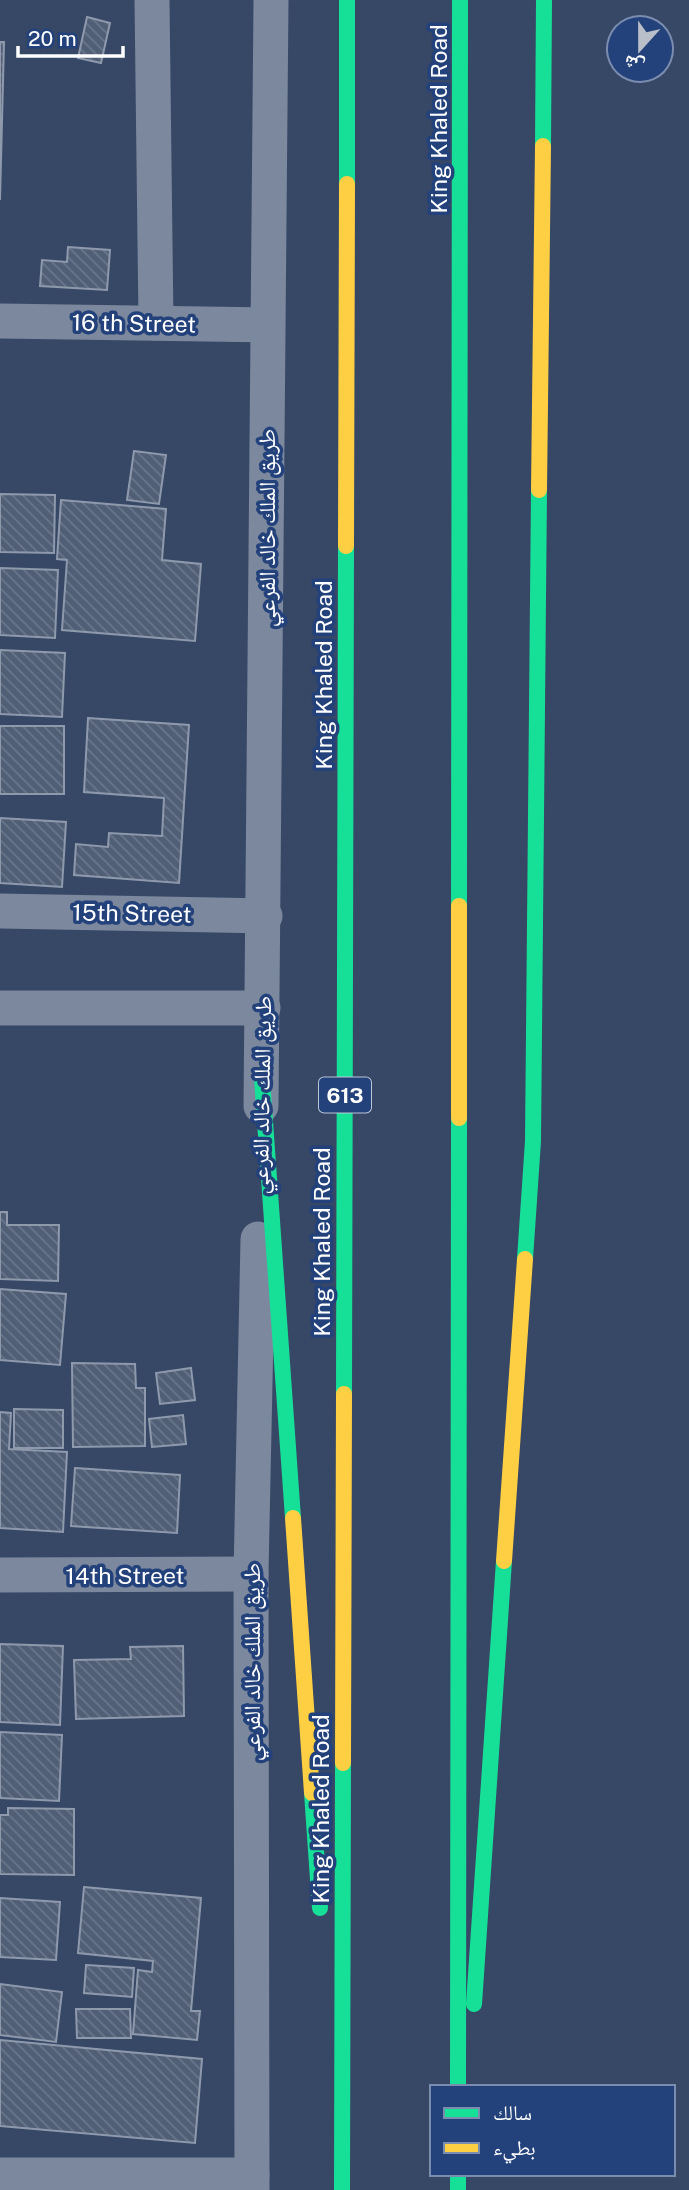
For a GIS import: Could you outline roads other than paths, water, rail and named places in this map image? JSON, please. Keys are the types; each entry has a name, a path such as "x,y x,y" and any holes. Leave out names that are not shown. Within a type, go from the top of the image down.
{"main road":[{"name":"King Khaled Road","path":"341,2190 347,0"},
{"name":"King Khaled Road","path":"458,2085 460,0"},
{"path":"468,2085 533,1141 544,0"},
{"path":"262,1079 321,1926"},
{"path":"327,2010 341,2190"}],"street":[{"path":"152,0 156,323"},
{"name":"طريق الملك خالد الفرعي","path":"252,2182 251,1574 265,916 271,0"},
{"name":"16 th Street","path":"0,321 267,325"},
{"name":"15th Street","path":"0,911 265,916"},
{"path":"0,1008 263,1008"},
{"name":"14th Street","path":"0,1575 251,1574"},
{"path":"0,2175 252,2182"}]}
